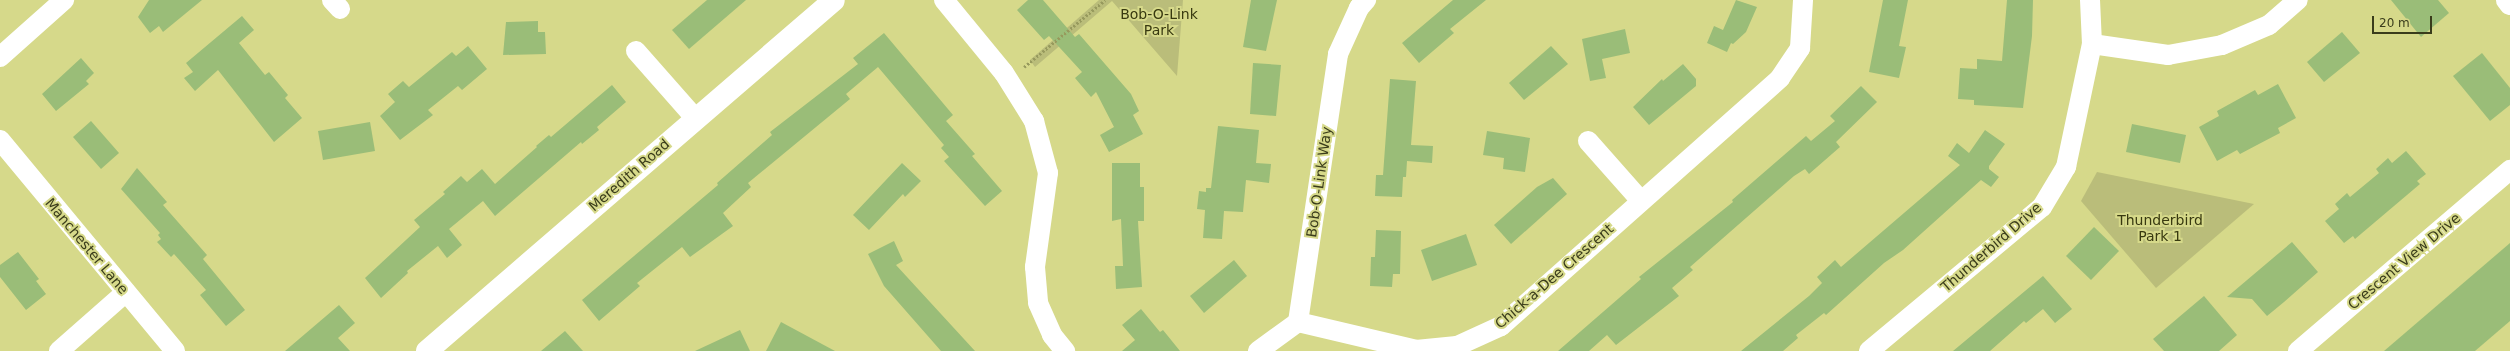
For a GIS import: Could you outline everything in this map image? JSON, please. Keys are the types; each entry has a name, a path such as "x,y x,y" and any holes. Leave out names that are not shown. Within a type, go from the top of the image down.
{"street":[{"path":"0,57 64,0"},
{"name":"Meredith Road","path":"427,351 694,118 834,0"},
{"path":"944,0 1008,80 1034,121 1048,173 1036,267 1038,303 1052,335 1066,351"},
{"name":"Bob-O-Link Way","path":"1298,322 1338,54 1359,8 1366,0"},
{"name":"Chick-a-Dee Crescent","path":"1298,322 1416,350 1457,346 1501,326 1780,78 1800,48 1803,0"},
{"name":"Thunderbird Drive","path":"1869,351 2042,206 2066,167 2092,44 2090,0"},
{"path":"2092,44 2168,54 2222,44 2269,25 2298,0"},
{"path":"2507,0 2510,4"},
{"path":"636,51 694,118"},
{"name":"Manchester Lane","path":"0,140 175,351"},
{"path":"1588,141 1641,201"},
{"name":"Crescent View Drive","path":"2298,351 2510,170"},
{"path":"59,351 126,292"},
{"path":"1258,351 1298,322"}],"path":[{"path":"1008,80 1105,0"}],"green space":[{"name":"Bob-O-Link Park","path":"1099,0 1183,0 1177,76 1112,1 1035,67 1030,60"},
{"name":"Thunderbird Park 1","path":"2097,172 2254,204 2156,288 2081,201"}],"building":[{"path":"149,0 202,0 163,32 159,26 150,33 138,17"},
{"path":"707,0 746,0 689,49 672,30"},
{"path":"1028,0 1043,0 1075,37 1079,34 1131,94 1139,111 1133,115 1143,134 1109,152 1100,135 1114,127 1096,92 1091,97 1075,78 1082,72 1049,36 1044,40 1017,10"},
{"path":"1251,0 1277,0 1266,51 1243,47"},
{"path":"1453,0 1486,0 1450,29 1454,33 1419,63 1402,43"},
{"path":"1736,0 1757,7 1746,32 1733,44 1731,43 1727,52 1707,43 1714,26 1723,30"},
{"path":"1883,0 1908,0 1899,46 1906,47 1899,78 1869,72"},
{"path":"2007,0 2033,0 2032,36 2023,108 1974,105 1974,100 1958,99 1960,68 1977,69 1977,59 2002,61"},
{"path":"2391,0 2438,0 2449,13 2421,37"},
{"path":"242,16 254,30 239,43 265,75 269,72 288,95 285,98 302,118 274,142 218,70 195,91 184,78 193,72 186,63"},
{"path":"538,21 538,32 545,32 546,54 503,55 506,22"},
{"path":"1625,29 1630,53 1602,59 1606,78 1590,81 1582,39"},
{"path":"2342,32 2360,53 2324,82 2307,62"},
{"path":"884,33 953,115 946,121 975,154 972,156 1002,191 985,206 944,161 949,157 941,148 944,145 878,67 846,94 850,99 748,183 751,187 723,213 733,226 690,257 682,247 637,283 640,286 599,321 582,300 718,185 717,183 772,135 770,132 858,64 853,58"},
{"path":"468,46 487,69 462,90 458,86 428,110 433,115 400,140 380,116 395,102 388,94 403,81 409,87 452,52 456,56"},
{"path":"1551,46 1568,64 1524,100 1509,83"},
{"path":"2482,53 2510,88 2510,105 2490,121 2453,76"},
{"path":"81,58 94,73 86,81 89,84 56,111 42,94"},
{"path":"1253,63 1281,65 1276,116 1250,114"},
{"path":"1683,64 1696,79 1696,86 1649,125 1633,107 1662,79 1663,81"},
{"path":"1390,79 1416,81 1411,145 1433,146 1432,163 1407,161 1406,177 1403,177 1402,197 1375,196 1376,175 1383,175"},
{"path":"2278,84 2296,118 2278,128 2280,133 2240,154 2237,150 2217,161 2199,127 2219,116 2217,111 2255,90 2258,95"},
{"path":"612,85 626,102 597,127 599,130 582,144 581,142 495,216 483,201 449,229 462,245 447,258 438,246 407,271 408,273 381,298 365,278 420,227 414,220 445,194 443,192 461,176 467,182 482,169 495,184 549,135 551,137"},
{"path":"1861,86 1877,102 1836,142 1840,147 1809,174 1805,169 1794,176 1690,267 1693,270 1672,288 1679,296 1616,345 1607,335 1589,351 1558,351 1641,279 1639,277 1733,202 1732,200 1806,136 1811,141 1835,121 1830,116"},
{"path":"91,121 119,153 101,169 73,137"},
{"path":"370,122 375,151 323,160 318,131"},
{"path":"2132,124 2186,135 2180,163 2126,152"},
{"path":"1218,126 1259,130 1256,163 1271,164 1269,183 1246,180 1243,212 1224,211 1222,239 1203,238 1205,210 1197,209 1199,191 1206,192 1206,188 1211,188"},
{"path":"1985,130 2005,144 1989,166 1989,169 1999,177 1991,187 1981,180 1903,250 1884,263 1826,315 1824,313 1796,335 1798,338 1783,351 1741,351 1809,296 1822,283 1817,277 1835,260 1841,267 1960,165 1948,156 1957,143 1969,153"},
{"path":"1487,131 1530,138 1525,172 1503,169 1504,158 1483,155"},
{"path":"2406,151 2426,174 2417,181 2420,184 2355,239 2353,236 2344,243 2325,221 2339,209 2335,204 2347,193 2350,197 2379,173 2376,169 2388,158 2392,163"},
{"path":"902,163 921,181 905,197 903,194 869,230 853,215"},
{"path":"1112,163 1140,163 1140,187 1144,187 1144,221 1138,221 1142,287 1116,289 1115,266 1123,266 1121,219 1112,221"},
{"path":"137,168 167,202 163,205 207,255 203,259 245,310 226,326 200,295 206,290 174,254 171,257 157,242 161,239 158,235 160,233 121,189"},
{"path":"1553,178 1567,194 1511,244 1494,225 1537,187"},
{"path":"2094,227 2119,251 2091,280 2066,256"},
{"path":"1376,230 1401,231 1400,274 1393,274 1392,287 1370,286 1371,257 1375,257"},
{"path":"1466,234 1477,265 1432,281 1421,250"},
{"path":"894,241 903,261 896,265 975,351 941,351 884,286 868,254"},
{"path":"2292,242 2318,272 2284,302 2267,316 2252,299 2227,297"},
{"path":"2510,243 2510,321 2475,351 2384,351"},
{"path":"18,252 39,279 36,281 46,294 26,310 0,277 0,265"},
{"path":"1234,260 1247,276 1204,313 1190,296"},
{"path":"2043,276 2072,309 2055,323 2043,309 2026,323 2024,321 1990,351 1953,351"},
{"path":"2204,296 2237,335 2219,351 2164,351 2153,339"},
{"path":"339,305 355,323 338,338 350,351 285,351"},
{"path":"1141,309 1160,332 1163,330 1180,351 1122,351 1135,340 1122,325"},
{"path":"781,322 835,351 766,351"},
{"path":"740,330 750,351 695,351"},
{"path":"565,331 583,351 541,351"}]}
